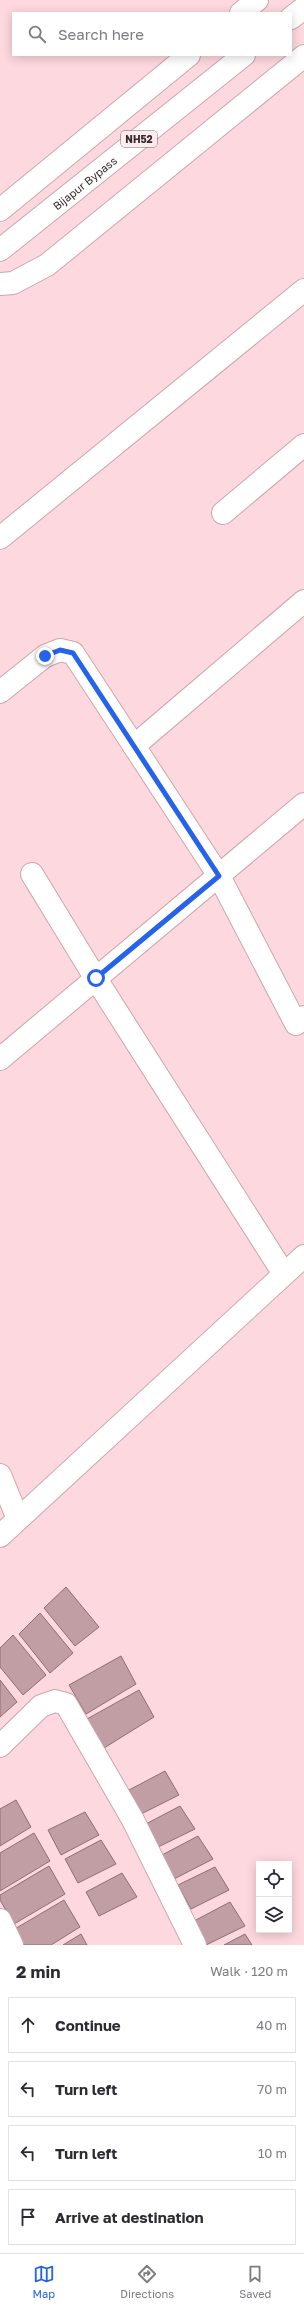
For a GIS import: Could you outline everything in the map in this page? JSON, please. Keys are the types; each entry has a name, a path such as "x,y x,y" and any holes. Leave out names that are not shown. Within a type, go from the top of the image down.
{"main road":[{"path":"242,12 256,0"},
{"path":"292,17 304,8"},
{"path":"0,210 188,56"},
{"name":"Bijapur Bypass","path":"0,250 33,222 243,56"},
{"path":"0,284 13,283 47,265 304,56"},
{"path":"0,538 304,290"},
{"path":"223,513 304,445"},
{"path":"134,746 304,601"},
{"path":"0,692 45,656 60,650 73,653 219,876 301,1025"},
{"path":"0,1059 304,804"},
{"path":"32,874 96,978 284,1274"},
{"path":"0,1536 304,1256"},
{"path":"0,1475 18,1519"},
{"path":"0,1746 41,1706 55,1701 66,1704 133,1820 195,1945"},
{"path":"0,1920 12,1945"}],"building":[{"path":"66,1587 99,1627 75,1646 44,1608"},
{"path":"40,1613 73,1653 50,1673 19,1634"},
{"path":"13,1635 46,1675 23,1695 0,1667 0,1648"},
{"path":"121,1656 136,1684 86,1714 69,1685"},
{"path":"0,1680 17,1702 0,1717"},
{"path":"139,1690 154,1717 104,1748 87,1719"},
{"path":"165,1771 179,1795 141,1814 129,1790"},
{"path":"16,1800 31,1827 0,1846 0,1809"},
{"path":"180,1806 195,1829 156,1848 144,1825"},
{"path":"85,1812 99,1835 61,1855 48,1830"},
{"path":"34,1833 50,1861 0,1891 0,1853"},
{"path":"198,1836 213,1859 174,1879 162,1855"},
{"path":"101,1840 116,1864 78,1883 65,1859"},
{"path":"49,1866 65,1894 14,1924 0,1900 0,1895"},
{"path":"215,1867 229,1890 191,1909 178,1885"},
{"path":"122,1873 137,1897 99,1916 86,1892"},
{"path":"64,1900 80,1927 51,1945 22,1945 13,1930"},
{"path":"230,1902 245,1926 206,1945 194,1921"},
{"path":"81,1934 87,1945 63,1945"},
{"path":"245,1934 252,1945 224,1945"}],"route":[{"path":"45,656 60,650 73,653 219,876 96,978"}]}
